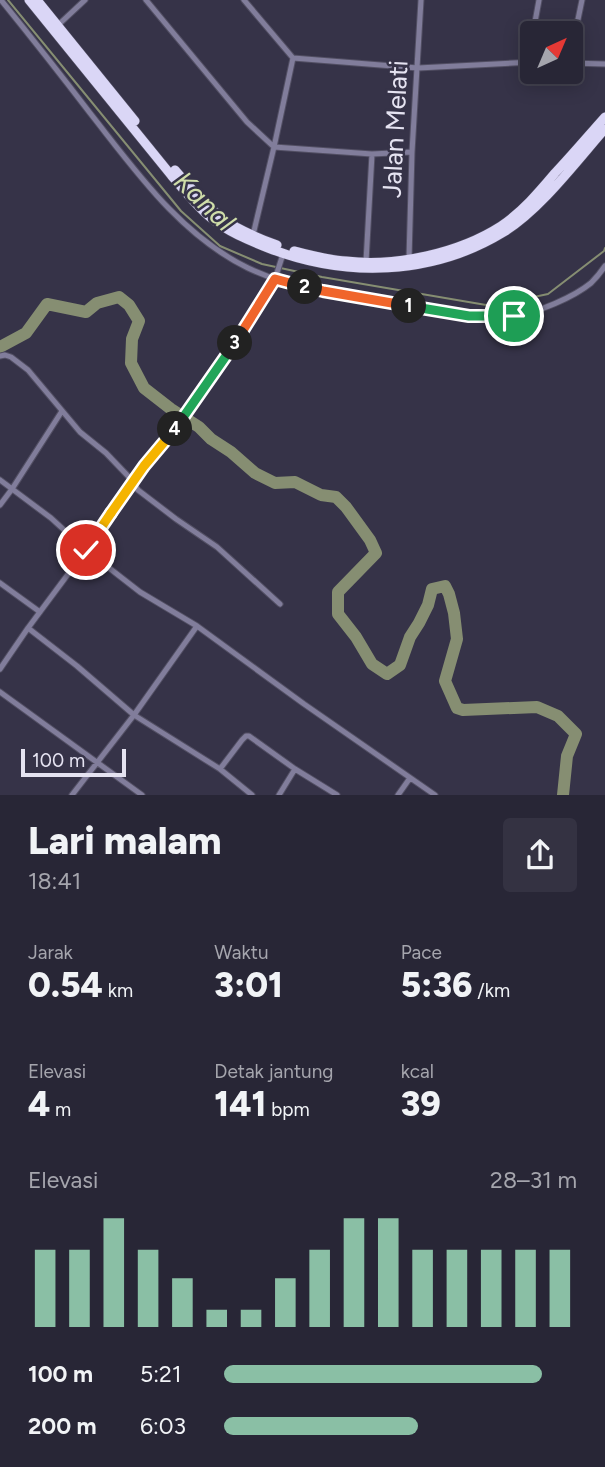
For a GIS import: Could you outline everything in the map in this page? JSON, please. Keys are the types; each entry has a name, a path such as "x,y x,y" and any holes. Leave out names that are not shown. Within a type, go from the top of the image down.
{"highway":[{"path":"29,0 55,28 192,200 211,218 281,258 348,268 398,267 431,263 482,244 506,231 525,215 605,129"},
{"path":"37,0 55,28"},
{"path":"147,141 216,213 253,235 284,248 320,258 348,262 409,260 451,249 502,225 533,198 605,117"}],"street":[{"path":"1,0 172,213 214,248 247,267 323,291 469,316 514,316 559,302 591,283 605,266"},
{"path":"55,28 85,0"},
{"path":"146,0 247,122 274,147 372,154 412,152"},
{"path":"244,0 293,58 418,68 520,62"},
{"name":"Jalan Melati","path":"409,260 421,0"},
{"path":"535,21 539,0"},
{"path":"578,21 582,0"},
{"path":"253,235 293,58"},
{"path":"583,62 605,64"},
{"path":"366,262 372,154"},
{"path":"0,668 144,466 190,410 246,328 276,276 281,258"},
{"path":"0,356 10,357 28,370 80,432 106,453 138,490 217,547 280,604"},
{"path":"0,505 62,411"},
{"path":"0,480 51,518 86,550 140,592 197,626 435,795"},
{"path":"0,583 40,611"},
{"path":"72,795 134,715 197,626"},
{"path":"28,628 134,715 220,768 252,795"},
{"path":"0,692 142,795"},
{"path":"220,768 246,736 337,795"},
{"path":"279,795 295,769"},
{"path":"398,795 410,778"}],"waterway":[{"name":"Kanal","path":"8,0 181,211 220,246 262,264 492,306 548,294 605,248"},
{"path":"0,347 26,333 47,304 86,312 97,303 119,297 129,305 139,321 132,339 131,363 144,388 199,427 255,473 275,483 295,482 321,495 336,497 370,540 376,553 338,592 338,614 372,664 387,674 400,665 410,637 428,605 432,589 445,586 454,613 457,639 445,681 457,708 537,707 558,716 576,734 567,756 563,795"}],"route":[{"path":"86,550 144,466 179,426 246,328 275,279 323,291 469,316 514,316"}]}
